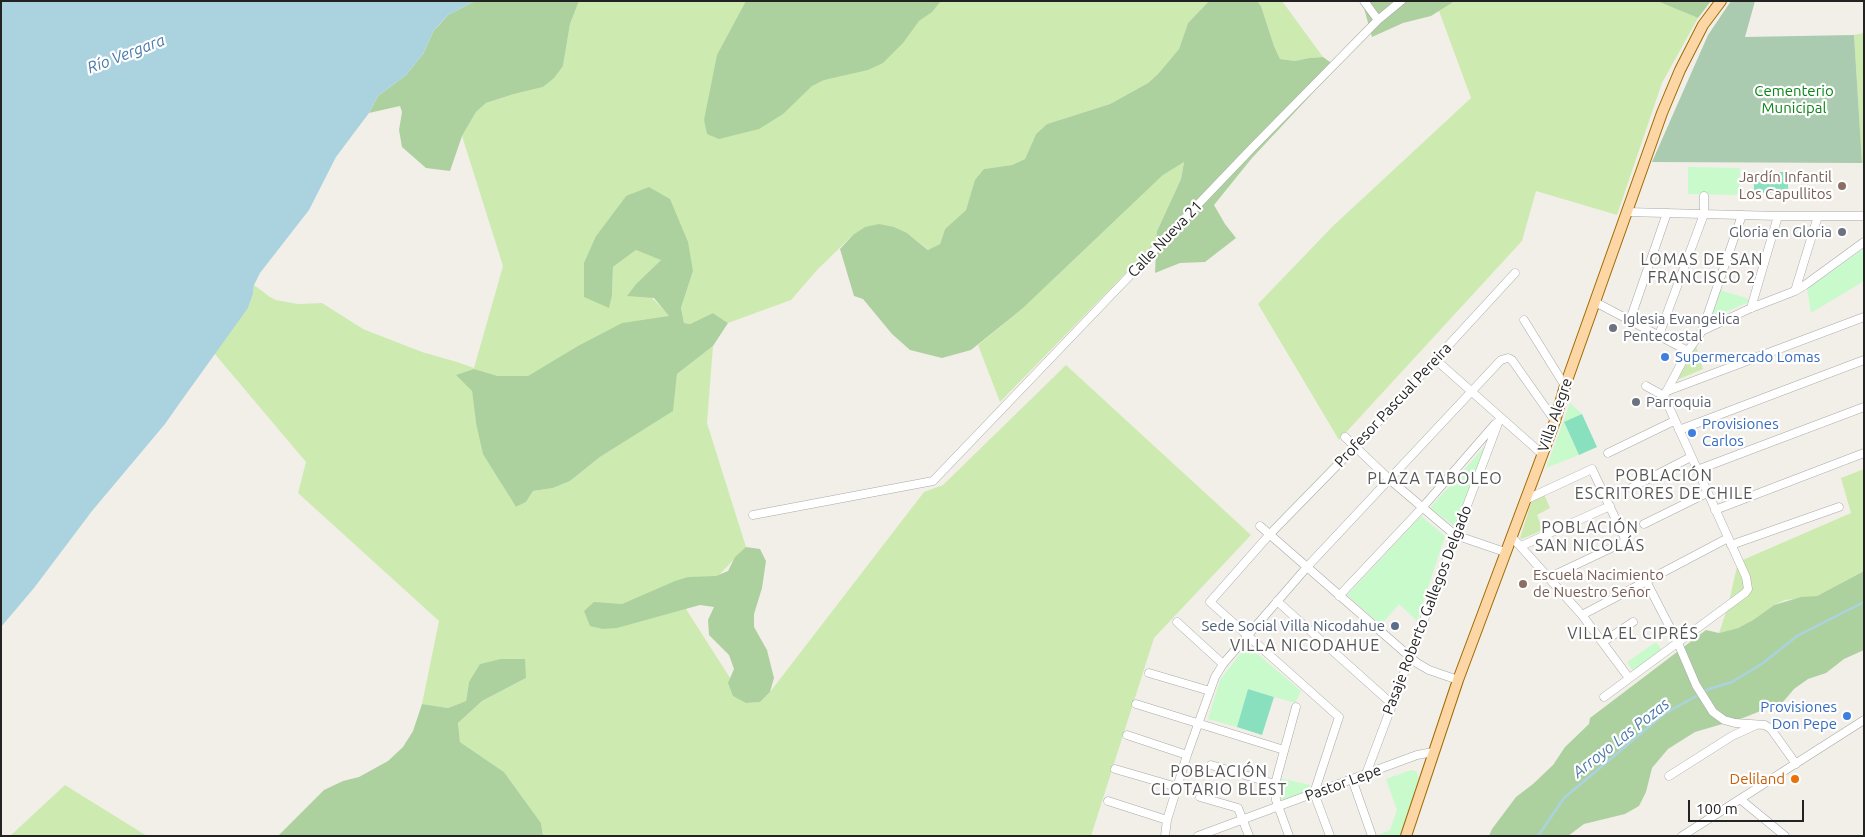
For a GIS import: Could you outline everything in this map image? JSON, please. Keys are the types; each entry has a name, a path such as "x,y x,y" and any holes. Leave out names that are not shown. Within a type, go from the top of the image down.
{"main road":[{"name":"Villa Alegre","path":"1406,836 1458,680 1555,422 1565,386 1662,113 1702,25 1721,1"}],"street":[{"path":"1364,1 1378,20"},
{"name":"Calle Nueva 21","path":"753,515 933,481 1378,20 1401,1"},
{"path":"1659,335 1704,214 1704,196"},
{"path":"1627,212 1864,216"},
{"path":"1630,320 1666,213"},
{"path":"1604,697 1748,589 1746,576 1674,421 1666,394 1688,351 1702,331 1742,215"},
{"path":"1751,308 1778,216"},
{"path":"1795,291 1818,216"},
{"path":"1702,331 1751,308 1795,291 1863,245"},
{"name":"Profesor Pascual Pereira","path":"1248,636 1210,602 1270,534 1355,447 1515,273"},
{"path":"1595,302 1688,351"},
{"path":"1646,386 1666,394 1864,318"},
{"path":"1524,320 1565,386"},
{"path":"1165,836 1167,820 1187,755 1215,677 1223,664 1307,567 1501,360 1508,358 1512,360 1555,422"},
{"path":"1436,360 1542,454"},
{"path":"1679,430 1864,360"},
{"path":"1697,470 1864,407"},
{"path":"1338,596 1422,508 1500,418"},
{"name":"Pasaje Roberto Gallegos Delgado","path":"1366,774 1500,418"},
{"path":"1608,453 1674,421"},
{"path":"1345,437 1389,479 1455,536 1505,552"},
{"path":"1715,510 1864,453"},
{"path":"1631,488 1691,457"},
{"path":"1525,500 1592,469 1626,541 1548,578"},
{"path":"1644,524 1707,493"},
{"path":"1521,546 1610,506"},
{"path":"1582,615 1663,571 1730,542 1839,507"},
{"path":"1260,526 1417,663 1429,670 1458,680"},
{"path":"1512,537 1582,615 1629,678"},
{"path":"1646,581 1678,643 1696,686 1713,712 1724,720 1765,725 1771,729 1796,764"},
{"path":"1277,601 1392,704"},
{"path":"1177,622 1223,664"},
{"path":"1603,642 1633,622"},
{"path":"1248,636 1339,717 1314,793 1330,836"},
{"path":"1149,673 1210,690"},
{"path":"1136,704 1284,750"},
{"path":"1289,836 1276,800 1275,784 1296,707"},
{"path":"1682,836 1860,723 1864,731"},
{"path":"1669,776 1732,736 1758,724"},
{"path":"1127,735 1187,755"},
{"name":"Pastor Lepe","path":"1202,835 1352,779 1433,752"},
{"path":"1211,765 1275,784"},
{"path":"1115,769 1177,787"},
{"path":"1352,779 1372,836"},
{"path":"1200,797 1238,808 1244,819 1249,836"},
{"path":"1740,799 1784,836"},
{"path":"1108,801 1167,820"}],"green space":[{"path":"475,1 579,1 570,24 563,66 554,78 543,87 486,103 476,112 462,136 450,171 426,168 402,147 399,130 402,112 400,106 369,113 378,96 406,75 423,54 434,30 448,15"},
{"path":"579,1 1209,1 1188,23 1179,49 1148,83 1110,104 1047,124 1036,134 1025,159 1012,165 984,169 966,210 945,229 940,244 929,250 907,233 853,235 818,269 791,300 728,323 713,313 690,324 684,323 681,308 693,271 626,196 596,236 612,295 613,267 636,250 662,259 637,283 670,316 647,321 548,365 528,376 498,376 474,369 472,391 476,423 503,486 516,507 526,502 533,491 553,488 570,481 600,457 672,411 677,374 713,346 707,423 746,547 686,609 746,703 760,702 770,692 924,492 943,485 1066,365 1251,535 1154,638 1091,836 543,836 541,823 504,772 460,742 458,723 482,701 526,678 469,682 466,701 448,708 422,704 439,621 298,493 306,462 214,353 248,308 254,285 276,300 298,304 322,303 363,329 422,352 474,368 503,266 462,136 476,112 486,103 543,87 563,66 570,24"},
{"path":"746,1 941,1 932,12 919,21 903,43 883,63 868,70 824,80 812,86 783,114 759,129 719,139 707,134 704,120 717,55"},
{"path":"1209,1 1257,1 1261,6 1280,59 1295,61 1323,57 1337,67 1252,158 1214,205 1236,238 1205,262 1180,263 1155,273 1157,231 1181,179 1184,162 1163,175 1022,309 971,350 942,358 910,350 892,334 863,299 854,296 840,249 853,235 865,227 879,224 894,227 907,233 928,250 940,244 945,229 966,210 975,180 984,169 1012,165 1025,159 1036,134 1047,124 1110,104 1148,83 1179,49 1188,23"},
{"path":"1257,1 1282,1 1323,57 1295,61 1280,59 1261,6"},
{"path":"1362,1 1455,1 1431,16 1403,23 1372,37"},
{"path":"1455,1 1657,1 1698,18 1662,83 1617,215 1536,191 1522,241 1339,440 1258,304 1333,226 1471,98 1439,11"},
{"path":"1657,1 1711,1 1698,18"},
{"name":"Cementerio Municipal","path":"1731,1 1755,1 1745,37 1854,35 1862,163 1652,162 1708,35"},
{"path":"1864,33 1864,163 1862,163 1854,35"},
{"path":"1184,161 1181,179 1157,231 1157,241 1000,402 978,345 1022,309 1163,175"},
{"path":"1688,167 1740,168 1739,195 1688,194"},
{"path":"1754,172 1788,172 1788,193 1754,193"},
{"path":"649,187 670,199 688,242 693,271 681,308 684,323 690,324 713,313 728,323 713,346 677,374 673,411 600,457 570,481 553,488 533,491 526,502 516,507 483,454 476,423 472,391 456,375 474,369 498,376 528,376 578,346 622,323 669,316 654,298 627,296 637,283 661,260 636,250 613,267 612,295 609,308 584,297 584,263 596,236 626,196"},
{"path":"1864,248 1864,281 1811,313 1807,289"},
{"path":"1720,290 1749,299 1747,303 1711,318"},
{"path":"1696,346 1703,369 1677,380 1676,377"},
{"path":"1570,403 1582,414 1564,423 1579,455 1546,468"},
{"path":"1582,414 1597,447 1579,455 1564,422"},
{"path":"1485,446 1454,526 1430,508"},
{"path":"1864,469 1864,571 1817,596 1785,600 1738,628 1719,633 1728,606 1738,562 1851,513 1841,478"},
{"path":"1544,494 1550,508 1537,515 1543,530 1522,539 1520,538 1532,500"},
{"path":"1421,516 1445,536 1417,621 1399,604 1381,625 1347,595"},
{"path":"746,547 760,549 766,561 762,588 754,614 754,627 767,650 774,678 770,692 760,702 746,703 733,696 728,683 734,669 729,655 709,635 708,620 714,607 700,605 617,628 603,629 590,626 584,611 594,602 622,604 688,577 716,576 728,571 735,557"},
{"path":"1864,571 1864,650 1844,659 1826,673 1808,679 1794,689 1783,702 1743,718 1695,732 1668,749 1652,768 1646,792 1639,806 1625,814 1584,824 1568,836 1489,836 1492,829 1516,797 1553,765 1565,747 1589,724 1590,718 1706,630 1719,633 1738,628 1774,605 1801,597 1817,596"},
{"path":"1656,642 1662,650 1633,671 1627,662"},
{"path":"1247,645 1301,691 1295,703 1248,689 1237,727 1208,719 1220,680"},
{"path":"501,659 525,659 526,678 482,701 458,723 460,742 504,772 541,823 543,836 278,836 324,790 343,781 359,777 388,761 403,747 413,731 422,704 448,708 466,701 469,682 480,664"},
{"path":"1248,689 1274,697 1262,735 1237,727"},
{"path":"1411,770 1416,771 1419,778 1400,836 1376,836 1390,830 1397,810 1386,779"},
{"path":"1279,778 1310,785 1309,790 1283,800 1278,793"},
{"path":"65,785 147,836 10,836"}],"water":[{"name":"Río Vergara","path":"1,1 475,1 448,15 434,30 423,54 406,75 378,96 369,113 336,157 309,210 260,273 254,285 248,308 165,424 92,511 34,588 1,627"}],"waterway":[{"name":"Arroyo Las Pozas","path":"1538,836 1564,798 1664,714 1709,689 1732,682 1763,663 1797,636 1864,602"}],"place":[{"name":"Jardín Infantil Los Capullitos","path":"1842,186"},
{"name":"Gloria en Gloria","path":"1842,232"},
{"name":"Iglesia Evangelica Pentecostal","path":"1613,328"},
{"name":"Supermercado Lomas","path":"1665,357"},
{"name":"Parroquia","path":"1636,402"},
{"name":"Provisiones Carlos","path":"1692,433"},
{"name":"Escuela Nacimiento de Nuestro Señor","path":"1523,584"},
{"name":"Sede Social Villa Nicodahue","path":"1395,626"},
{"name":"Provisiones Don Pepe","path":"1847,716"},
{"name":"Deliland","path":"1795,779"}],"district":[{"name":"LOMAS DE SAN FRANCISCO 2","path":"1702,269"},
{"name":"PLAZA TABOLEO","path":"1435,479"},
{"name":"POBLACIÓN ESCRITORES DE CHILE","path":"1664,485"},
{"name":"POBLACIÓN SAN NICOLÁS","path":"1590,537"},
{"name":"VILLA EL CIPRÉS","path":"1633,634"},
{"name":"VILLA NICODAHUE","path":"1305,646"},
{"name":"POBLACIÓN CLOTARIO BLEST","path":"1219,781"}]}
